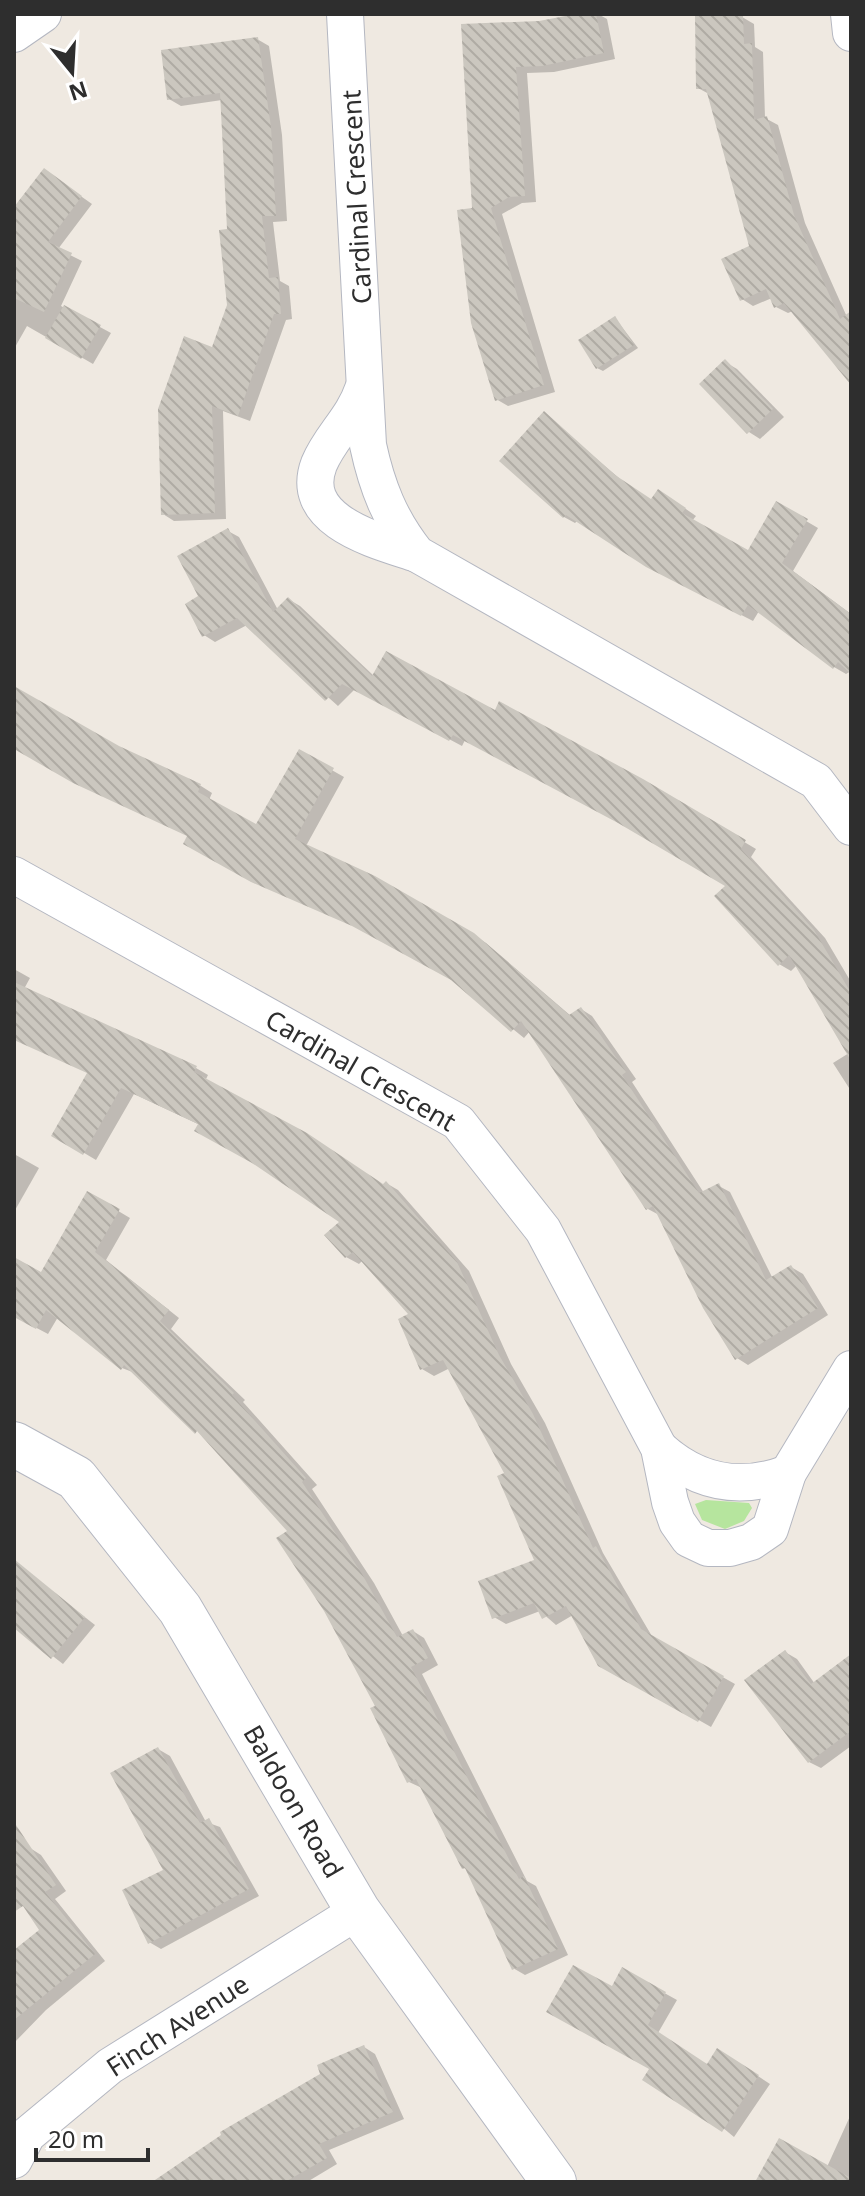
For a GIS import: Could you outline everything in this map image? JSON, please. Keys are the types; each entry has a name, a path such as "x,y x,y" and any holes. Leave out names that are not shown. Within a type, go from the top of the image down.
{"street":[{"path":"14,34 43,14"},
{"name":"Cardinal Crescent","path":"345,14 368,445 375,478 388,512 417,554"},
{"path":"849,14 851,33"},
{"name":"Cardinal Crescent","path":"366,380 346,426 319,464 316,483 321,500 334,519 354,532 417,554 816,781 851,827"},
{"name":"Cardinal Crescent","path":"14,875 458,1122 543,1230 659,1448 677,1522 689,1539 708,1548 751,1542 770,1529 788,1473 851,1369"},
{"name":"Baldoon Road","path":"14,1444 76,1478 180,1609 358,1911 554,2182"},
{"name":"Cardinal Crescent","path":"659,1448 697,1476 725,1482 750,1485 788,1473"},
{"name":"Finch Avenue","path":"14,2160 27,2135 110,2066 358,1911"}],"green space":[{"path":"706,1500 749,1503 752,1508 744,1521 725,1529 702,1520 695,1504"}],"building":[{"path":"576,14 596,14 604,53 542,66 516,67 525,196 509,197 491,208 544,385 495,401 471,323 457,210 472,208 461,24 539,21"},
{"path":"743,15 744,44 752,43 754,120 767,116 794,215 840,319 851,311 851,385 784,303 774,308 766,289 740,301 721,259 749,246 706,89 696,89 695,16"},
{"path":"258,37 271,127 276,216 262,216 269,278 278,277 281,314 274,314 238,416 212,406 215,513 161,515 158,409 184,336 212,347 227,305 219,230 227,229 220,93 167,100 161,50"},
{"path":"44,168 82,196 48,242 72,253 44,312 14,298 14,207"},
{"path":"64,305 101,325 81,359 45,338"},
{"path":"615,316 634,345 596,369 578,340"},
{"path":"725,359 773,409 747,434 699,384"},
{"path":"544,411 615,475 651,499 658,489 686,508 682,513 748,550 776,501 808,519 782,563 851,614 851,674 838,662 833,669 748,605 741,616 646,567 566,515 563,518 499,461"},
{"path":"228,528 273,612 288,597 372,676 386,651 495,710 499,701 643,779 746,840 741,849 814,930 851,993 851,1061 789,955 778,966 714,896 725,886 618,823 453,735 449,741 342,684 325,701 237,618 202,637 185,604 198,596 177,556"},
{"path":"14,686 119,746 201,784 198,792 256,824 299,749 334,768 295,839 375,876 474,933 569,1015 581,1007 626,1072 622,1075 699,1193 719,1183 766,1280 791,1265 818,1308 735,1360 703,1308 653,1206 646,1210 521,1021 511,1032 451,980 352,926 251,882 183,844 187,836 73,783 14,749"},
{"path":"14,982 197,1066 194,1072 307,1133 383,1184 386,1181 457,1262 499,1355 533,1414 593,1548 596,1546 641,1629 724,1676 698,1722 598,1666 566,1606 542,1619 534,1603 492,1619 478,1581 534,1560 497,1476 504,1473 443,1360 420,1370 398,1319 408,1314 353,1252 345,1258 324,1235 339,1222 252,1163 194,1131 198,1124 121,1088 83,1155 51,1136 87,1073 14,1040"},
{"path":"87,1191 120,1209 95,1252 169,1310 160,1321 234,1393 232,1395 306,1478 302,1482 362,1574 397,1637 413,1629 428,1658 411,1667 519,1879 524,1876 558,1949 512,1970 465,1868 462,1869 416,1779 407,1783 370,1708 375,1706 324,1611 276,1538 287,1531 197,1431 195,1434 124,1365 121,1370 46,1310 36,1329 14,1317 14,1257 41,1272"},
{"path":"14,1559 85,1617 51,1659 14,1628"},
{"path":"785,1650 811,1684 851,1654 851,1731 808,1763 744,1680"},
{"path":"158,1747 200,1823 209,1818 249,1889 148,1944 122,1890 163,1870 110,1773"},
{"path":"14,1822 56,1885 45,1892 95,1954 14,2020 14,1950 39,1930 23,1906 14,1912"},
{"path":"573,1965 612,1986 622,1967 666,1992 648,2025 707,2064 717,2048 759,2075 722,2132 642,2080 649,2069 546,2012"},
{"path":"364,2045 393,2112 319,2144 327,2158 285,2182 152,2182 221,2135 220,2132 320,2074 317,2065"},
{"path":"779,2138 851,2178 851,2182 755,2182"}]}
